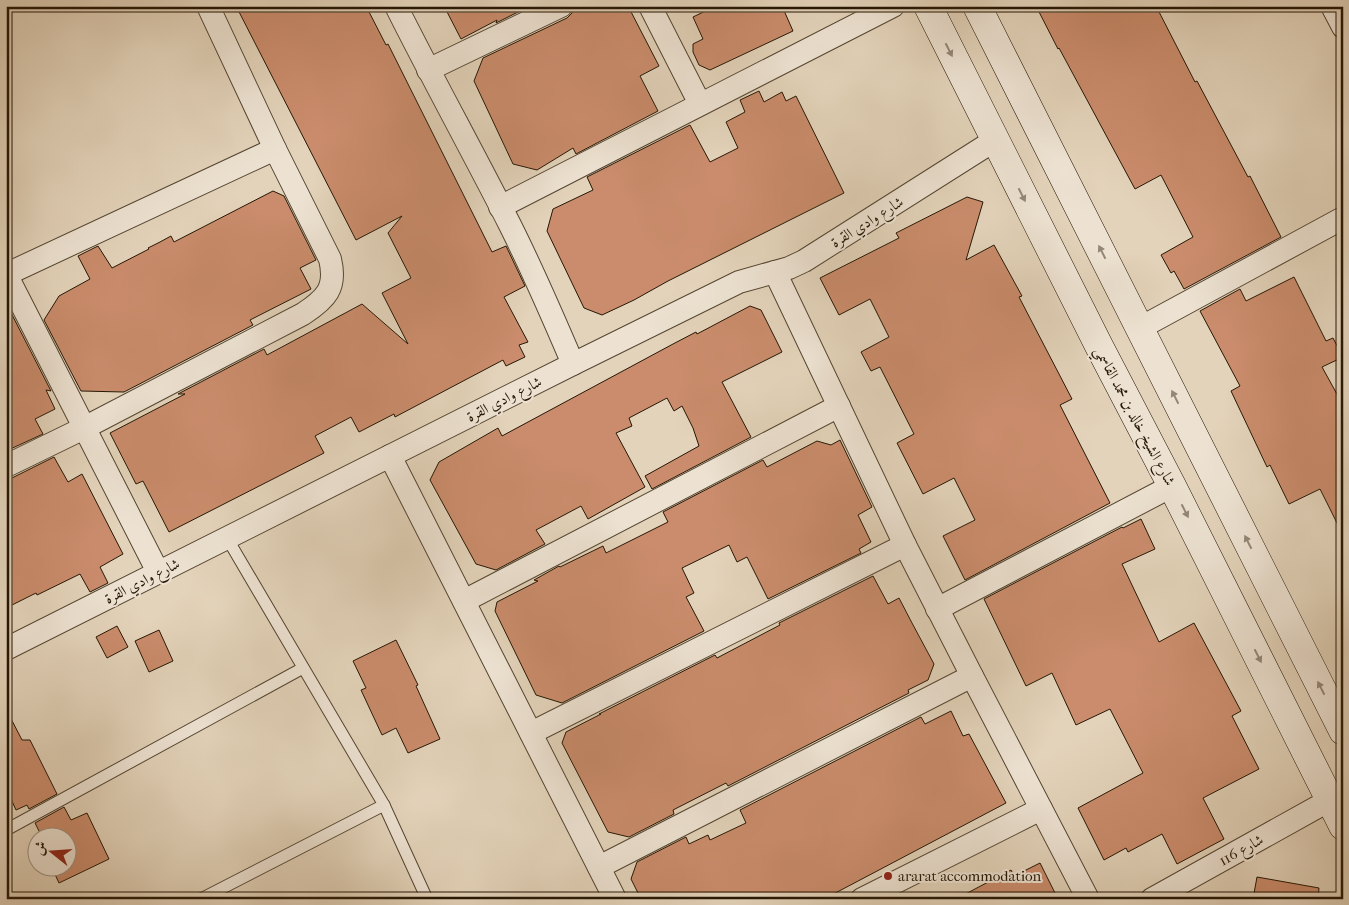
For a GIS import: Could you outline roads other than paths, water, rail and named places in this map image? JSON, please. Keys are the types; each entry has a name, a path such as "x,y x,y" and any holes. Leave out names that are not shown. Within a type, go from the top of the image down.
{"main road":[{"name":"شارع الشيخ خالد بن محمد القاسمي","path":"928,6 1098,346 1172,486 1343,826"},
{"path":"977,6 1343,731"}],"street":[{"path":"6,466 84,428 303,314 325,297 331,285 333,271 330,259 275,149 208,6"},
{"path":"396,6 528,262 573,364"},
{"path":"428,70 561,6"},
{"path":"650,6 700,104"},
{"path":"500,206 893,6"},
{"path":"1332,6 1343,27"},
{"name":"شارع وادي القرة","path":"6,649 739,282 789,268 804,261 995,140"},
{"path":"158,572 6,274 275,149"},
{"path":"1140,328 1343,218"},
{"path":"775,272 905,545 1088,899"},
{"path":"464,601 839,406"},
{"path":"390,456 615,899"},
{"path":"938,608 1172,486"},
{"path":"531,733 905,545"},
{"path":"599,867 972,676"},
{"name":"شارع 116","path":"1152,899 1330,800"},
{"path":"862,899 1041,809"}],"lane":[{"path":"227,538 384,804 427,899"},
{"path":"6,830 303,668"},
{"path":"202,899 384,804"}],"place":[{"name":"ararat accommodation","path":"888,876"}]}
